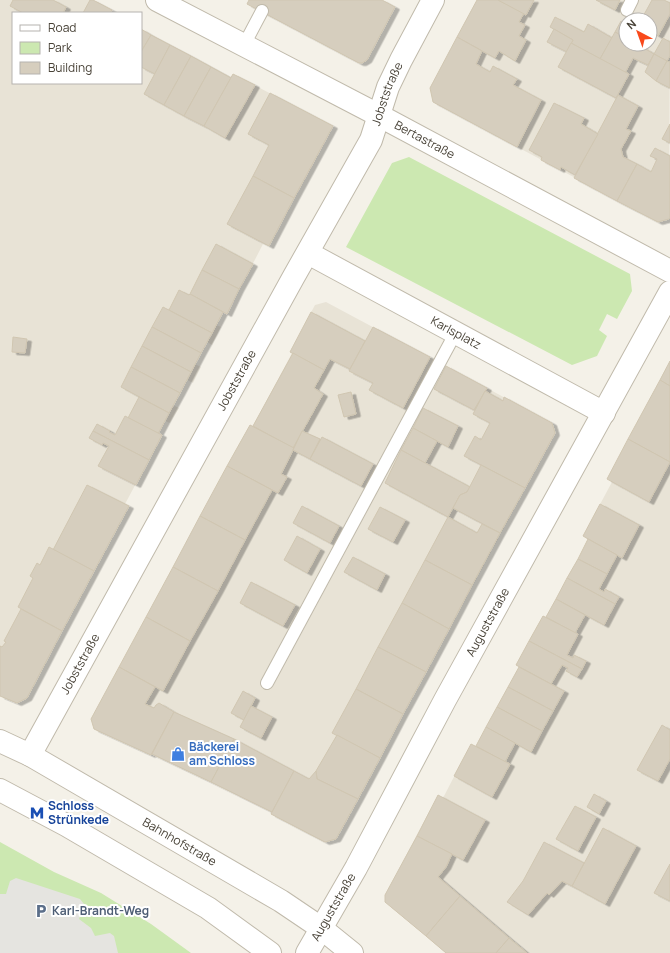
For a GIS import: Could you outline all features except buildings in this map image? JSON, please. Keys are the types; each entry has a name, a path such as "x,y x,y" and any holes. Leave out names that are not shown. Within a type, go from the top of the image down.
{"street":[{"name":"Bertastraße","path":"157,0 380,116 670,271"},
{"name":"Jobststraße","path":"30,756 371,140 380,116 388,87 433,0"},
{"name":"Karlsplatz","path":"308,252 604,413"},
{"name":"Auguststraße","path":"307,953 356,868 413,760 670,292"},
{"name":"Bahnhofstraße","path":"0,741 30,756 281,901 321,928 352,953"},
{"path":"0,790 66,825 208,908 270,953"}],"lane":[{"path":"244,45 262,11"},
{"path":"266,683 456,332"}],"shaded area":[{"path":"0,0 93,0 112,10 111,12 12,12 12,84 142,84 142,30 231,77 233,74 333,126 269,246 263,244 227,314 223,312 216,325 221,327 212,345 207,342 195,364 201,367 193,383 187,380 173,405 179,408 170,423 165,421 159,433 162,435 125,504 128,506 27,698 17,703 0,696"},
{"path":"477,0 670,0 669,219 658,222 433,102 430,88"},
{"path":"326,302 552,423 555,433 336,839 324,842 271,814 271,812 211,782 94,729 91,719 250,425 253,426 292,353 290,352 315,305"},
{"path":"670,361 670,953 446,953 385,902 385,895 438,795 443,798 471,744 476,746 519,667 516,665 543,616 546,617 578,559 588,540 583,536 612,482 607,479"},
{"name":"Karl-Brandt-Weg","path":"16,878 80,899 84,904 79,919 91,928 95,936 110,933 114,936 118,953 0,953 0,894 6,894 10,881"}],"green space":[{"path":"409,157 630,274 632,291 617,319 607,314 599,330 607,336 597,356 572,365 346,247 392,163"},
{"path":"0,842 54,872 101,893 151,924 191,953 0,953"}],"place":[{"name":"Bäckerei am Schloss","path":"178,754"},
{"name":"Schloss Strünkede","path":"37,813"},
{"name":"Karl-Brandt-Weg","path":"41,911"}]}
